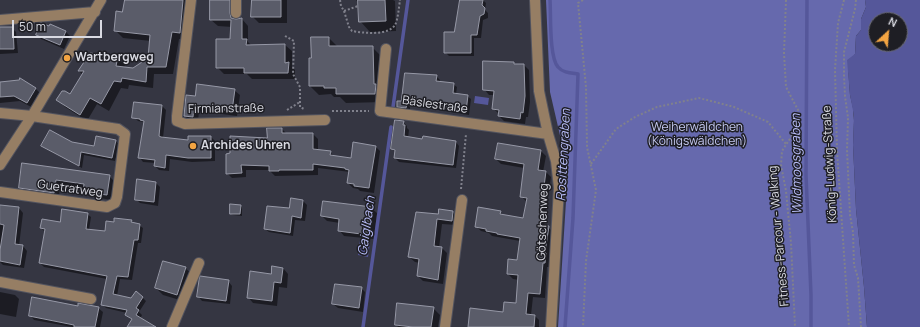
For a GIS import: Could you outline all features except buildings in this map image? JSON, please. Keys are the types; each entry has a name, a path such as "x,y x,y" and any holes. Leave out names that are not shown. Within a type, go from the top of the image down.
{"street":[{"path":"0,165 32,116 101,0"},
{"name":"Firmianstraße","path":"191,0 177,121 185,124 325,115"},
{"path":"236,0 236,13"},
{"name":"Götschenweg","path":"535,0 539,90 548,134 556,161 559,188 551,327"},
{"path":"0,20 95,12"},
{"path":"380,111 386,49"},
{"name":"Bäslestraße","path":"380,111 548,134"},
{"path":"0,113 32,116"},
{"name":"Guetratweg","path":"0,192 107,207 115,203 118,197 125,134 118,129 32,116"},
{"path":"445,327 462,200"},
{"path":"172,327 199,262"},
{"path":"0,282 90,299"}],"path":[{"path":"340,0 349,27 352,31 366,34 390,30 395,25 400,0"},
{"path":"583,0 578,3 586,87 587,147 596,190 586,262 583,327"},
{"name":"Fitness-Parcour - Walking","path":"786,0 784,53 786,87 798,110 798,120 797,126 782,151 781,165 786,191 791,243 796,327"},
{"name":"König-Ludwig-Straße","path":"844,0 838,23 835,70 837,151 849,327"},
{"path":"856,0 844,52 844,76 848,118 848,169 854,265 858,278 861,327"},
{"path":"344,11 358,6"},
{"path":"285,36 294,40 294,74 300,86 300,107 306,111"},
{"path":"591,164 616,129 635,116 657,107 699,98 734,107 768,122 786,144"},
{"path":"325,115 380,111"},
{"path":"462,200 460,196 467,123"}],"green space":[{"name":"Weiherwäldchen (Königswäldchen)","path":"546,0 865,0 866,7 861,19 861,30 856,36 855,54 848,67 854,121 853,145 856,209 867,327 558,327 568,170 550,92"}],"shaded area":[{"path":"865,0 920,0 920,327 867,327 856,209 853,145 854,116 850,95 847,60 855,54 856,36 861,30 861,19 866,7"},
{"path":"475,96 489,98 488,105 474,103"},
{"path":"360,240 370,242 368,257 358,255"}],"waterway":[{"name":"Gaiglbach","path":"393,107 408,0"},
{"name":"Rosittengraben","path":"550,0 551,35 555,62 562,70 578,74 573,218 565,327"},
{"name":"Wildmoosgraben","path":"807,0 806,175 811,327"},
{"name":"Gaiglbach","path":"363,327 391,127"}],"place":[{"name":"Wartbergweg","path":"67,58"},
{"name":"Archides Uhren","path":"193,146"}]}
